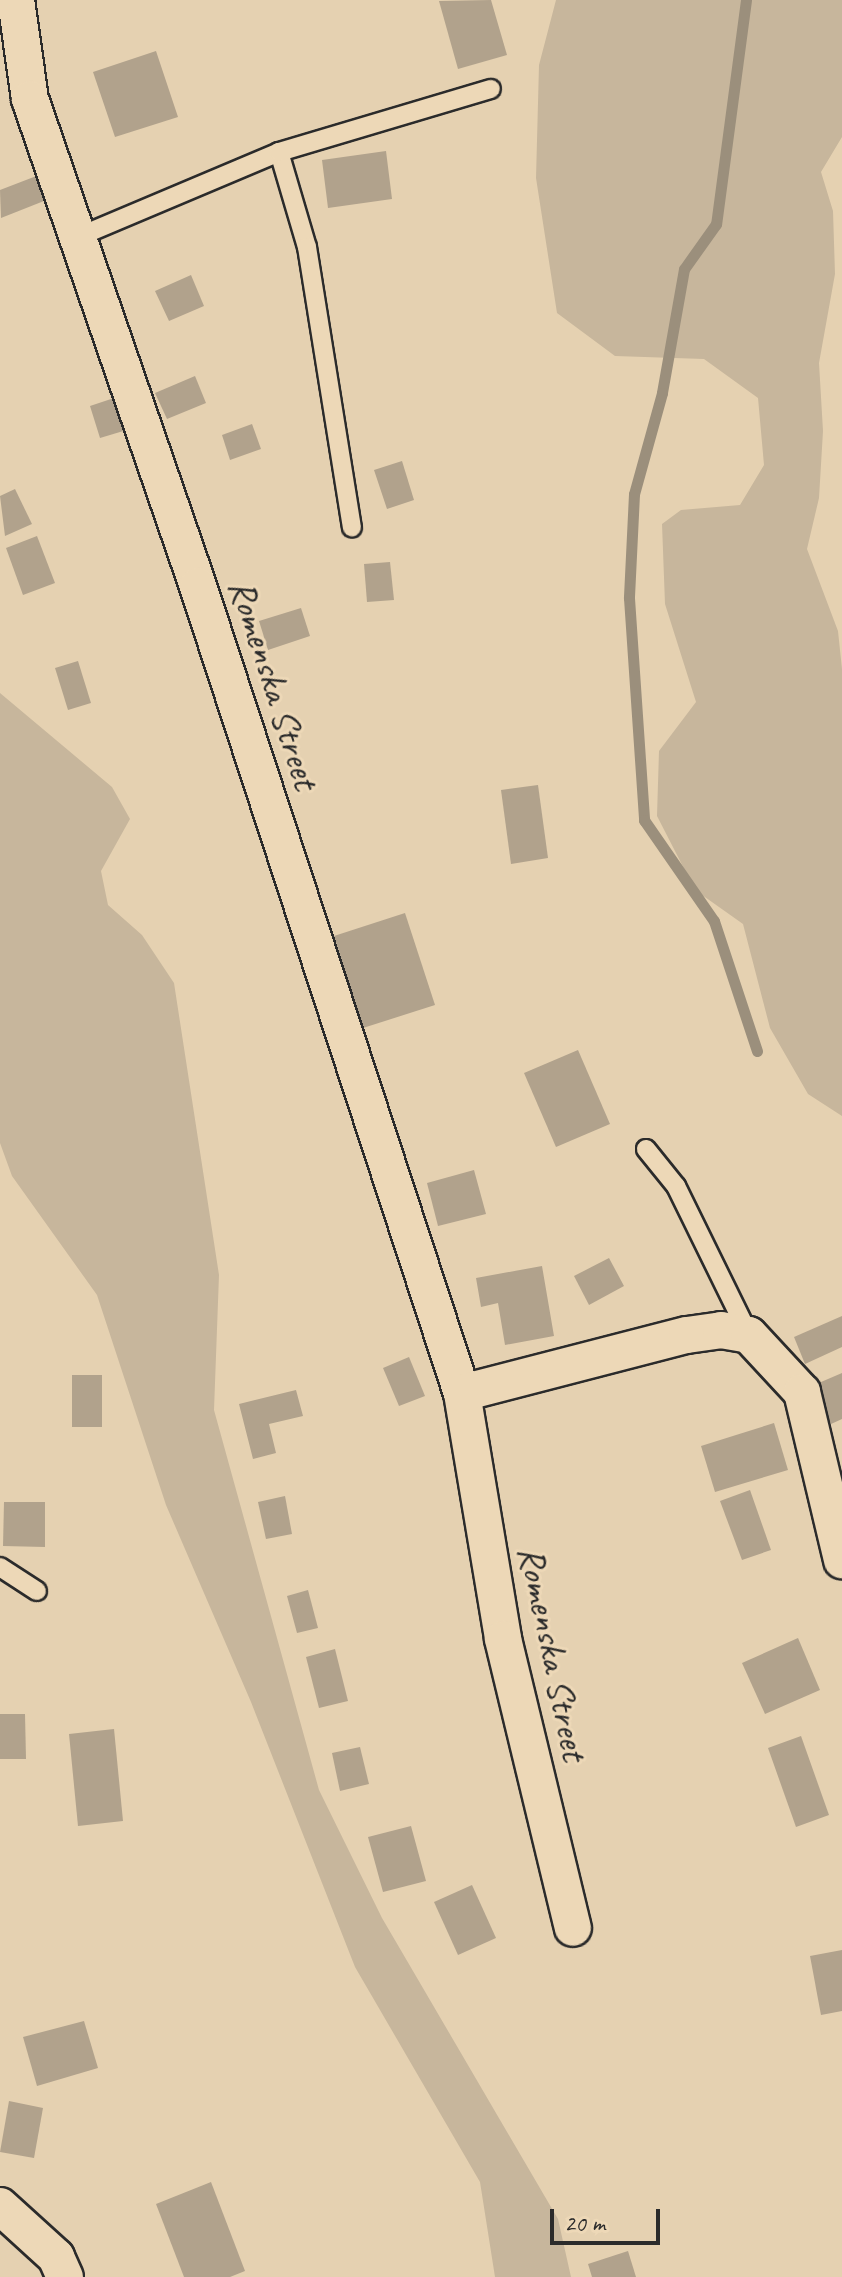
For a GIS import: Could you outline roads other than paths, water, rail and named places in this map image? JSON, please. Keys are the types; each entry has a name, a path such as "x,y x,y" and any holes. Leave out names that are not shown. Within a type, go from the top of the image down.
{"street":[{"name":"Romenska Street","path":"16,0 30,99 462,1393 503,1639 573,1928"},
{"path":"462,1393 687,1335 721,1330 749,1335 802,1392 842,1560"},
{"path":"0,2206 56,2257 65,2277"}],"lane":[{"path":"78,237 279,152 491,89"},
{"path":"279,152 307,247 352,527"},
{"path":"646,1149 676,1186 749,1335"},
{"path":"0,1567 37,1591"}],"waterway":[{"path":"746,0 716,224 684,269 662,393 634,494 629,598 644,820 714,921 757,1051"}]}
